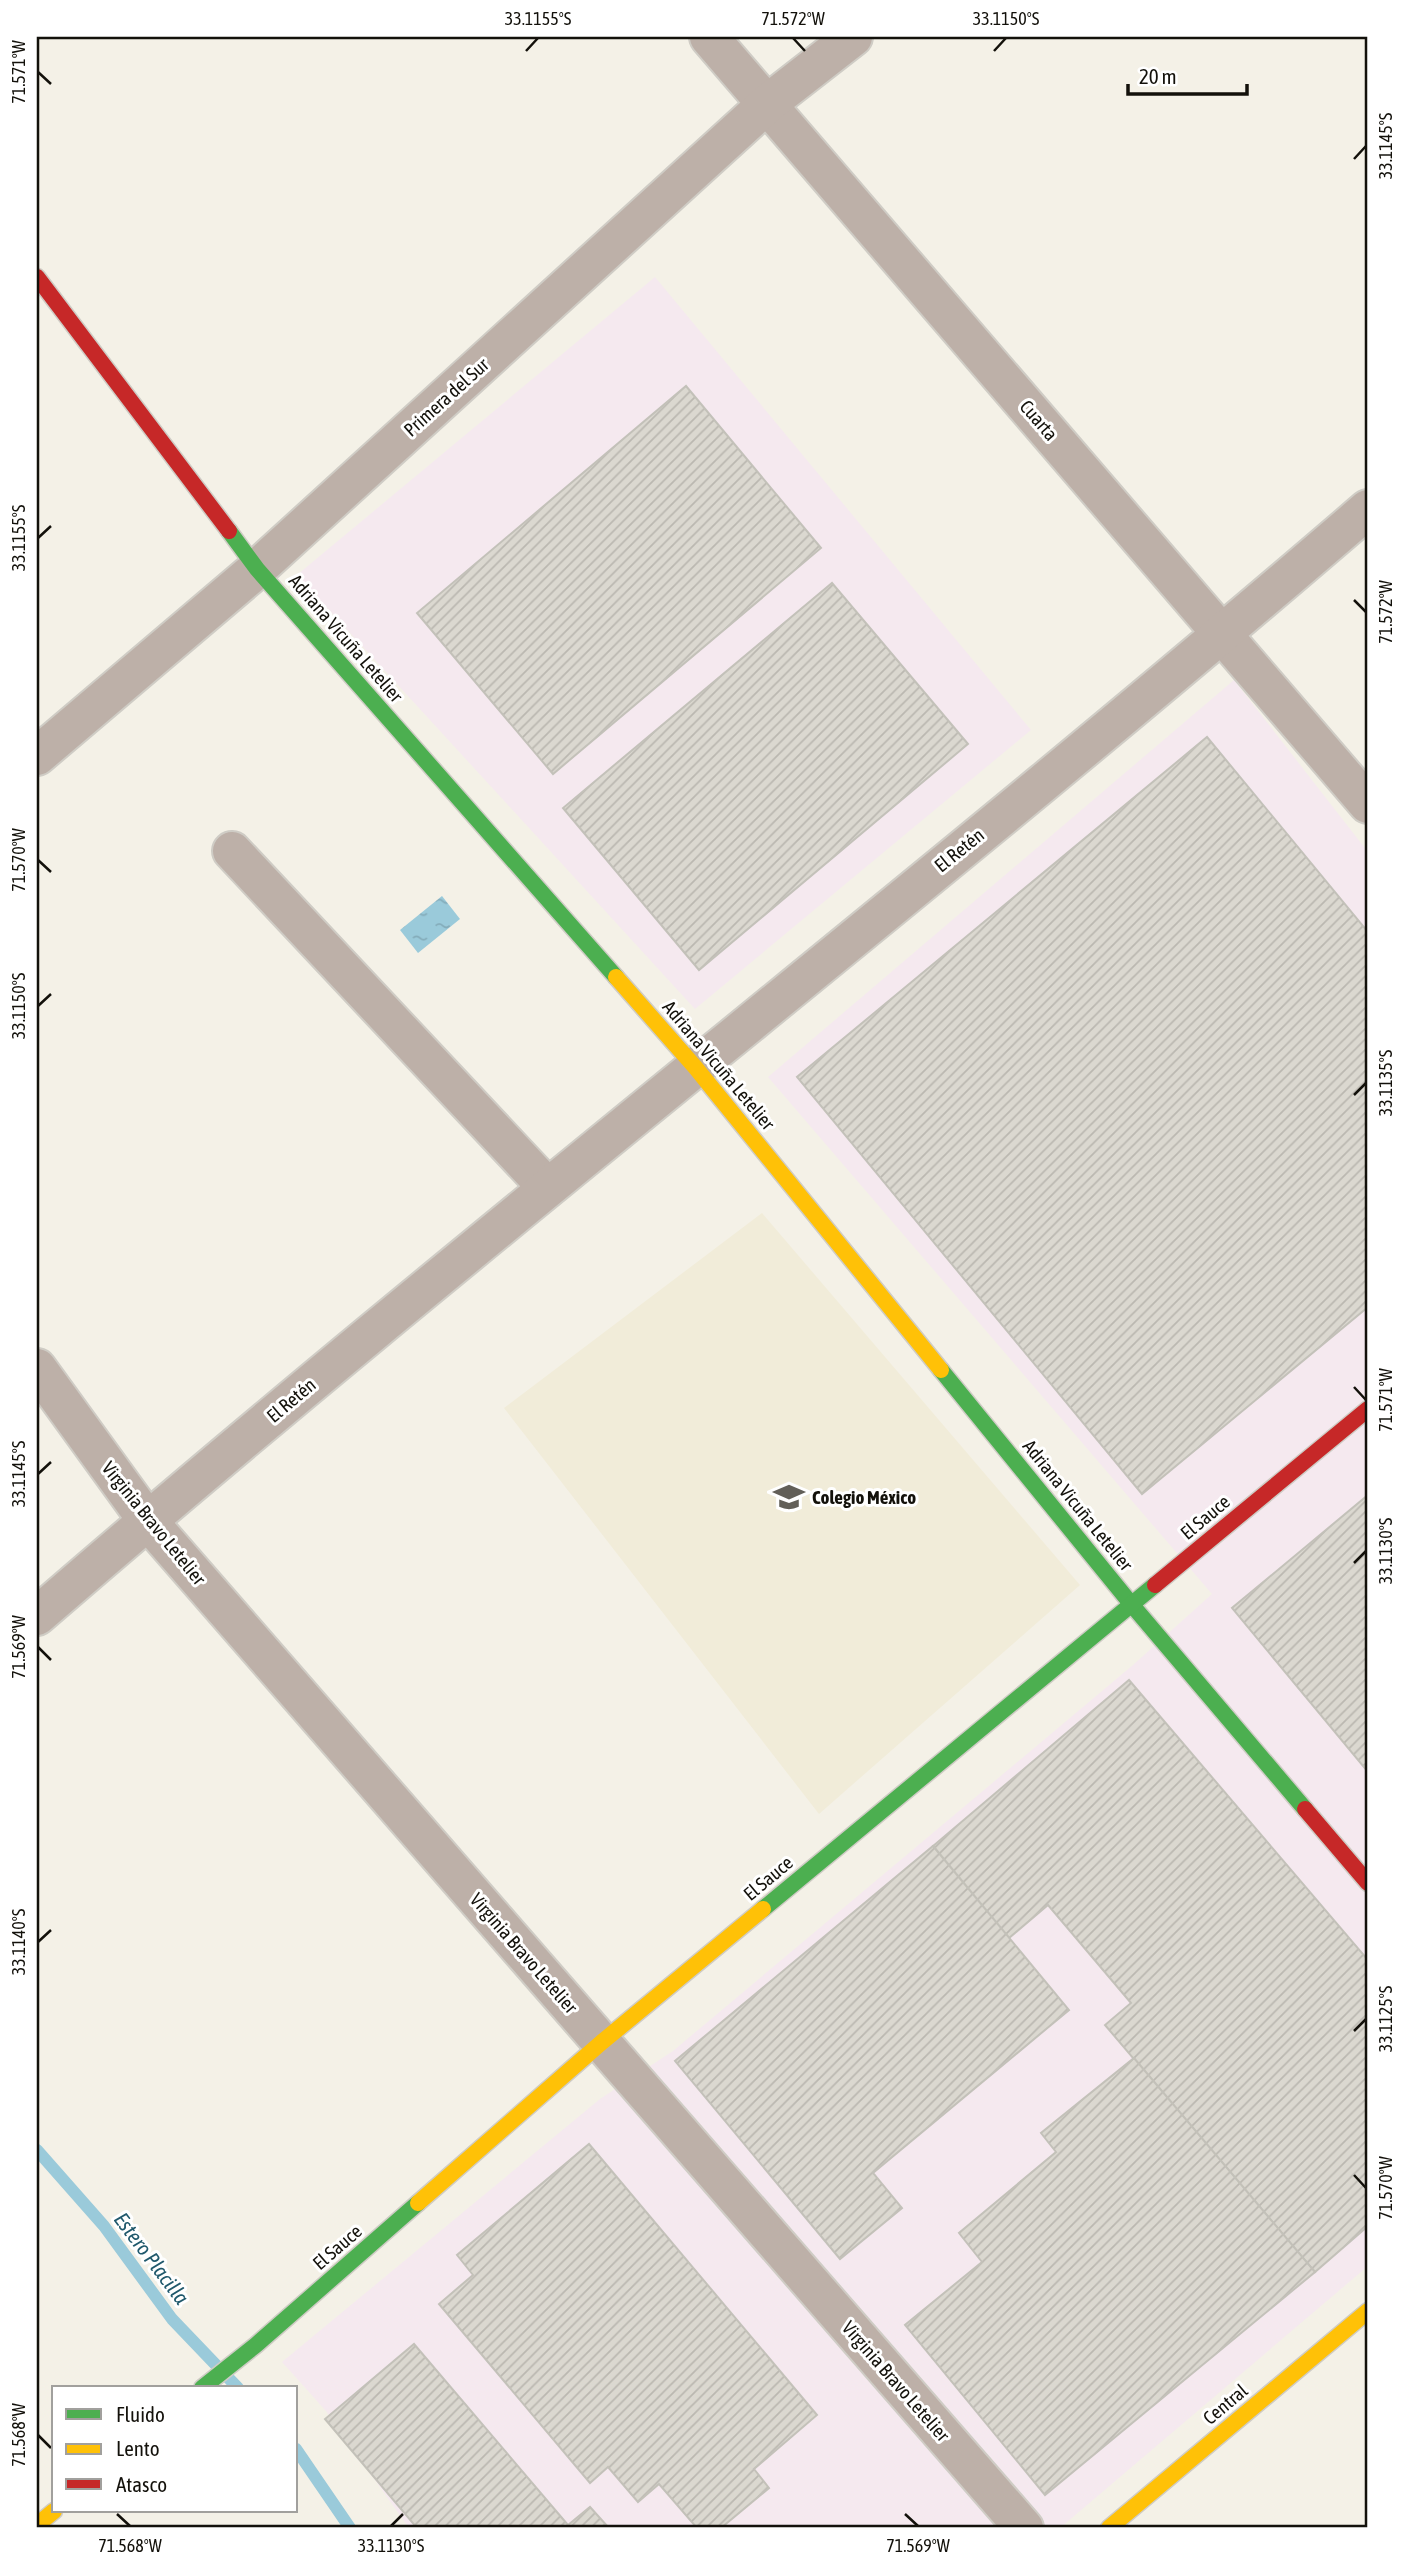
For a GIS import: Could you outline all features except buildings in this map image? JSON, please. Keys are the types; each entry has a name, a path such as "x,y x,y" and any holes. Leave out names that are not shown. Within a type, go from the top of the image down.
{"street":[{"name":"Cuarta","path":"709,37 1368,804"},
{"name":"Primera del Sur","path":"37,757 257,569 767,104 853,37"},
{"name":"Adriana Vicuña Letelier","path":"37,276 257,569 695,1067 1132,1605 1368,1883"},
{"name":"El Retén","path":"37,1616 147,1520 547,1187 1223,635 1368,509"},
{"path":"232,851 547,1187"},
{"name":"Virginia Bravo Letelier","path":"37,1368 147,1520 1024,2528"},
{"name":"El Sauce","path":"205,2386 256,2345 602,2042 1368,1409"},
{"name":"Central","path":"1109,2528 1368,2311"},
{"path":"37,2525 53,2512"}],"shaded area":[{"path":"655,277 1031,730 695,1009 297,575"},
{"path":"1234,680 1368,852 1368,2266 1060,2528 409,2528 326,2411 282,2362 600,2099 673,2051 1133,1665 1212,1594 768,1077"},
{"name":"Colegio México","path":"762,1213 1080,1585 819,1814 504,1408"}],"water":[{"path":"442,896 460,919 418,953 400,930"}],"waterway":[{"name":"Estero Placilla","path":"37,2150 104,2226 172,2319 236,2386"},
{"name":"Estero Placilla","path":"298,2452 350,2528"}],"traffic: fast":[{"path":"229,531 257,569 616,977"},
{"path":"941,1370 1132,1605 1305,1809"},
{"path":"763,1909 1155,1585"},
{"path":"205,2386 256,2345 418,2203"}],"traffic: slow":[{"path":"616,977 695,1067 941,1370"},
{"path":"418,2203 602,2042 763,1909"},
{"path":"1109,2528 1368,2311"},
{"path":"37,2525 53,2512"}],"traffic: jam":[{"path":"37,277 229,531"},
{"path":"1155,1585 1368,1409"},
{"path":"1305,1809 1368,1883"}],"place":[{"name":"Colegio México","path":"789,1497"}]}
